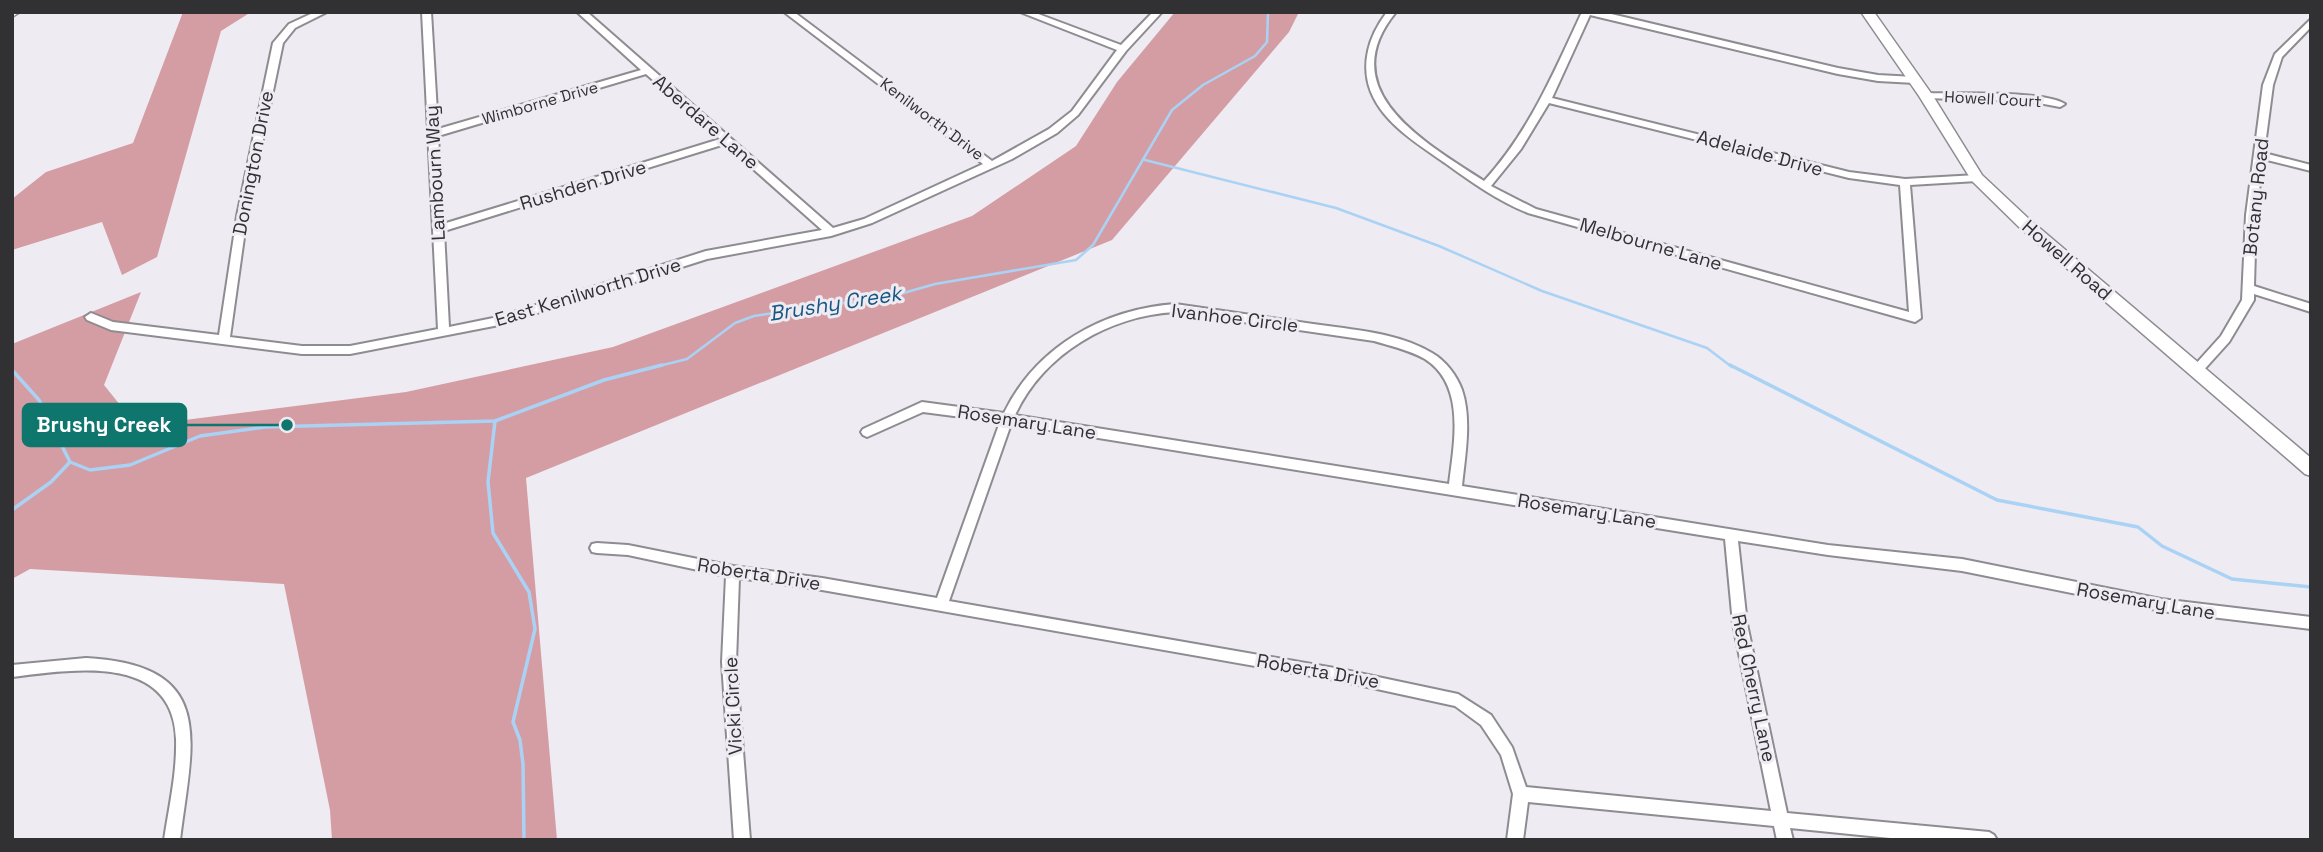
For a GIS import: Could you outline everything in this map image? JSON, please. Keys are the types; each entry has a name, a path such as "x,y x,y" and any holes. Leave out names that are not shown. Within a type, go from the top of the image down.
{"main road":[{"name":"Howell Road","path":"1867,12 1926,96 1977,178 2311,469"}],"street":[{"name":"Donington Drive","path":"224,340 242,216 278,43 292,26 323,12"},
{"name":"Lambourn Way","path":"426,12 444,333"},
{"name":"Aberdare Lane","path":"582,12 831,232"},
{"name":"Kenilworth Drive","path":"788,12 991,165 1029,146 1068,120 1123,49 1158,12"},
{"path":"1024,12 1123,49"},
{"name":"Melbourne Lane","path":"1392,12 1378,34 1370,55 1370,78 1378,100 1401,126 1485,186 1532,211 1914,318 1905,182"},
{"path":"1485,186 1520,148 1589,12 1838,71 1878,78 1915,80"},
{"name":"Botany Road","path":"2197,370 2238,321 2248,300 2251,215 2272,66 2285,47 2311,22"},
{"name":"Wimborne Drive","path":"433,134 648,71"},
{"name":"Howell Court","path":"1926,96 2028,98 2060,104"},
{"name":"Adelaide Drive","path":"1546,99 1825,170 1905,182 1977,178"},
{"name":"Rushden Drive","path":"438,229 728,141"},
{"path":"2260,155 2311,168"},
{"name":"East Kenilworth Drive","path":"91,317 111,326 330,351 444,333 545,309 706,255 831,232 881,216 991,165"},
{"path":"2249,288 2311,308"},
{"name":"Ivanhoe Circle","path":"941,605 1019,396 1067,347 1106,323 1143,310 1175,308 1374,337 1400,343 1424,354 1442,369 1452,382 1463,415 1455,490"},
{"name":"Rosemary Lane","path":"867,432 922,407 1828,550 1962,565 2161,606 2311,624"},
{"name":"Red Cherry Lane","path":"1731,534 1740,624 1785,840"},
{"name":"Roberta Drive","path":"597,548 628,550 733,572 941,605 1352,677 1458,700 1478,712 1493,729 1507,752 1521,794"},
{"name":"Vicki Circle","path":"733,572 729,662 742,840"},
{"path":"12,671 88,664 118,666 144,674 164,687 180,713 183,741 172,840"},
{"path":"1515,840 1521,794 1989,840"}],"shaded area":[{"path":"183,12 251,12 221,31 157,257 122,275 102,222 12,250 12,199 46,172 133,143"},
{"path":"1175,12 1299,12 1289,32 1112,240 526,478 557,840 332,840 330,810 284,584 30,569 12,579 12,344 141,292 104,385 137,426 406,392 613,347 972,216 1076,146 1117,82"}],"waterway":[{"name":"Brushy Creek","path":"655,367 687,359 735,323 754,316 893,296 935,284 1076,260 1093,245 1172,110 1203,85 1255,56 1267,42 1268,12"},
{"path":"1145,160 1336,208 1439,246 1542,291 1707,348 1732,367"},
{"name":"Brushy Creek","path":"495,421 604,380 662,365"},
{"path":"1730,365 1997,500 2138,527 2162,546 2232,579 2311,587"},
{"name":"Brushy Creek","path":"12,370 39,400 70,462"},
{"name":"Brushy Creek","path":"70,462 90,470 130,465 200,436 265,427 495,421"},
{"path":"495,421 488,482 493,533 529,592 535,629 513,722 520,740 523,764 524,840"},
{"path":"12,510 51,482 70,462"}],"place":[{"name":"Brushy Creek","path":"287,425"}]}
